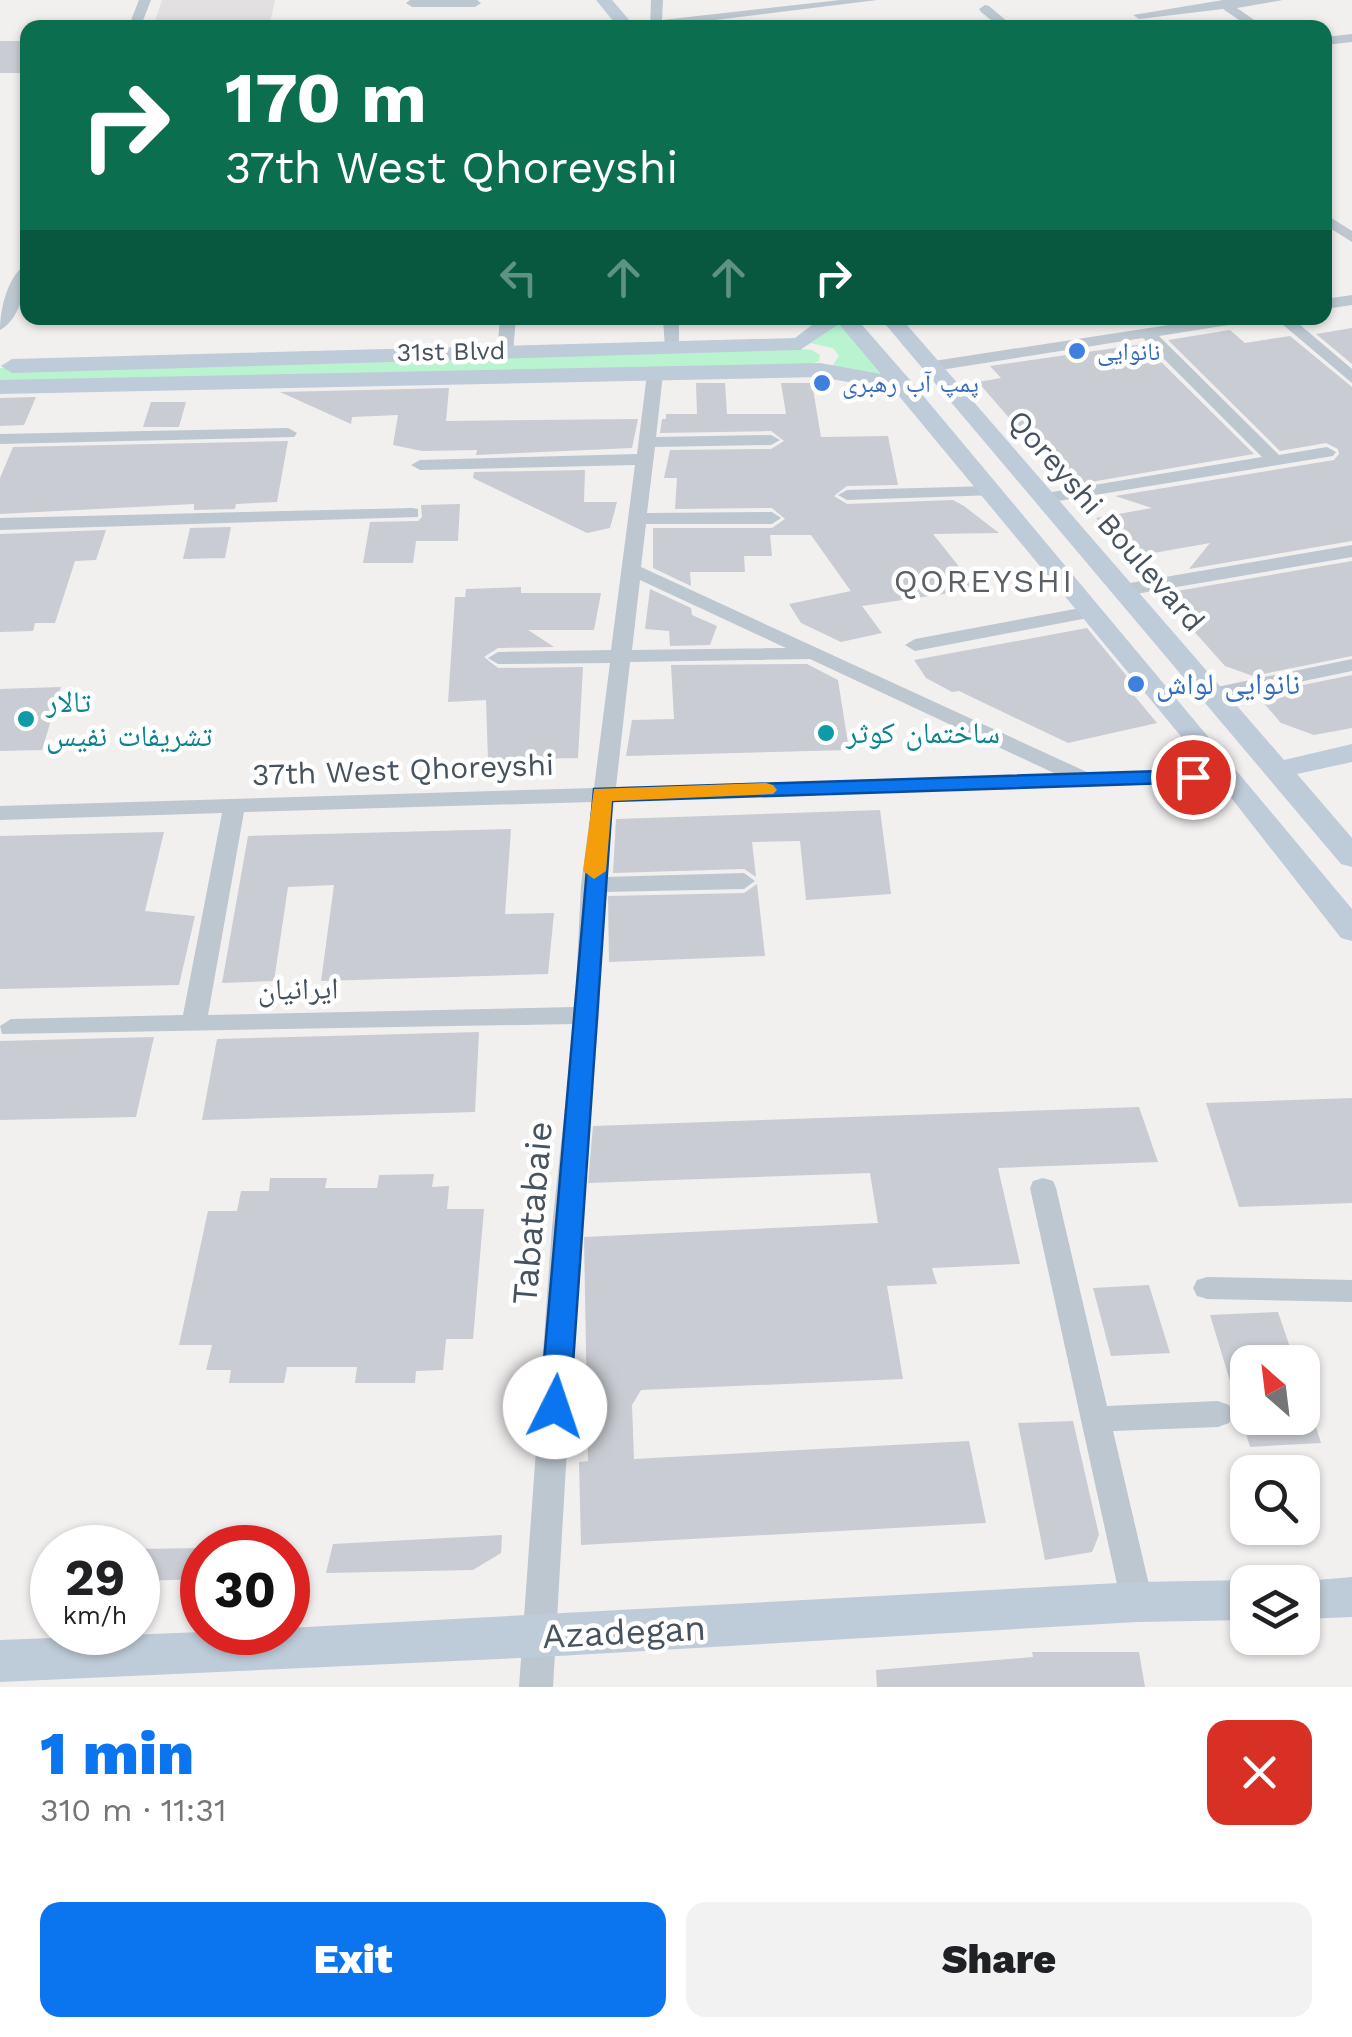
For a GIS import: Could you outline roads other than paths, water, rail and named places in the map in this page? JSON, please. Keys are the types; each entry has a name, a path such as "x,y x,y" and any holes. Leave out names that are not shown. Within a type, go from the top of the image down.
{"main road":[{"path":"604,0 621,20"},
{"path":"800,344 825,325"},
{"path":"850,325 1314,884 1350,921"},
{"name":"Qoreyshi Boulevard","path":"896,325 1352,857"},
{"path":"800,344 821,346 832,354 831,362 820,370"},
{"name":"31st Blvd","path":"0,366 800,344"},
{"name":"31st Blvd","path":"0,387 820,370 902,385"},
{"path":"1277,770 1352,754"},
{"path":"1314,884 1333,889 1352,886"},
{"path":"1320,1598 1352,1598"},
{"name":"Azadegan","path":"0,1662 1230,1600"}],"street":[{"path":"657,1 673,0"},
{"path":"707,20 871,0"},
{"path":"1139,15 1220,3 1277,0"},
{"path":"412,3 475,3"},
{"path":"1220,3 1247,20"},
{"path":"986,9 999,20"},
{"path":"0,325 20,286"},
{"path":"506,352 508,325"},
{"path":"671,325 673,348"},
{"path":"934,366 1194,325"},
{"path":"1291,325 1352,378"},
{"path":"1147,332 1274,460"},
{"name":"Tabatabaie","path":"536,1687 566,1228 587,1015 593,885 655,374"},
{"path":"0,439 288,433"},
{"path":"420,464 772,440"},
{"path":"1046,498 1327,452"},
{"path":"847,495 990,491"},
{"path":"0,524 412,513"},
{"path":"638,519 772,518"},
{"path":"1124,590 1352,551"},
{"path":"632,570 1088,781"},
{"path":"914,645 1091,612"},
{"path":"498,658 816,654"},
{"path":"1212,694 1352,665"},
{"name":"37th West Qhoreyshi","path":"0,813 1228,776"},
{"path":"194,1024 234,806"},
{"path":"593,885 744,881"},
{"name":"ایرانیان","path":"11,1028 587,1015"},
{"path":"1043,1188 1137,1602"},
{"path":"1206,1288 1352,1291"},
{"path":"1096,1419 1218,1414"}],"place":[{"name":"نانوایی","path":"1077,351"},
{"name":"پمپ آب رهبری","path":"822,383"},
{"name":"نانوایی لواش","path":"1136,684"},
{"name":"تالار تشریفات نفیس","path":"26,719"},
{"name":"ساختمان کوثر","path":"826,733"}],"district":[{"name":"QOREYSHI","path":"984,581"}]}
